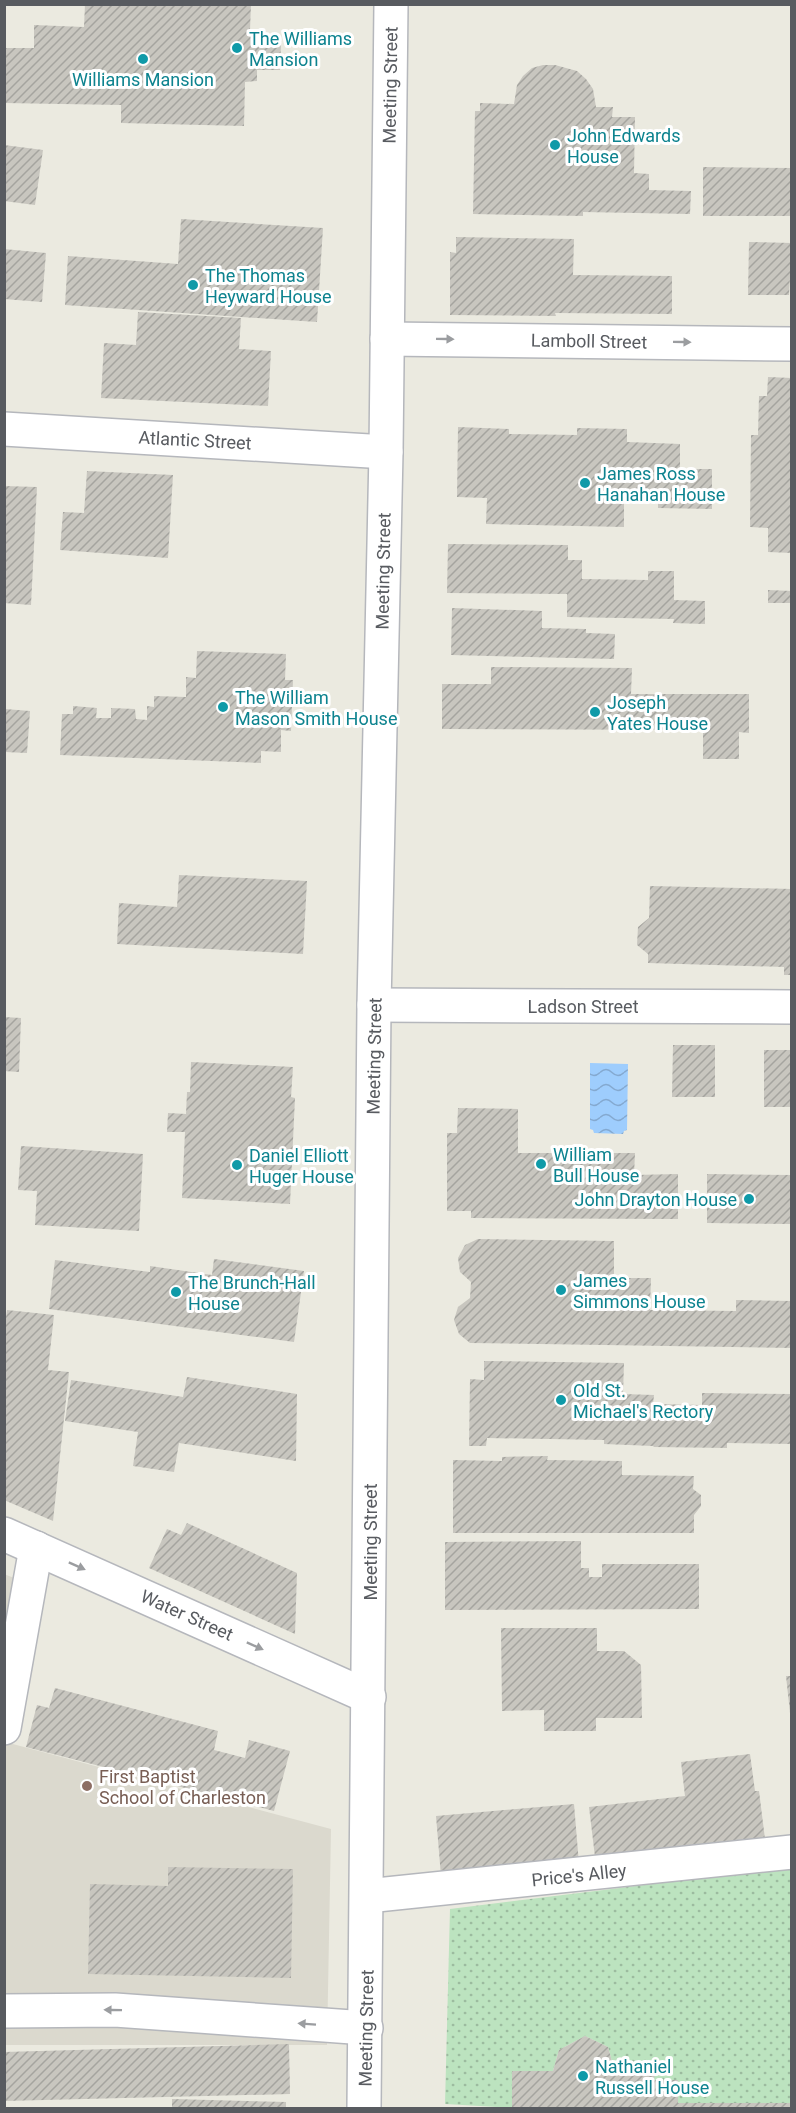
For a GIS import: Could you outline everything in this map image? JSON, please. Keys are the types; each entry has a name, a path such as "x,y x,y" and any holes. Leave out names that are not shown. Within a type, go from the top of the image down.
{"street":[{"name":"Meeting Street","path":"364,2109 374,1005 386,452 391,4"},
{"name":"Lamboll Street","path":"387,339 792,344"},
{"name":"Atlantic Street","path":"4,429 386,452"},
{"name":"Ladson Street","path":"374,1005 792,1008"},
{"name":"Water Street","path":"4,1534 369,1697"},
{"path":"4,1728 36,1548"},
{"name":"Price's Alley","path":"367,1896 792,1852"},
{"path":"4,2012 115,2010 366,2028"}],"shaded area":[{"name":"First Baptist School of Charleston","path":"4,1574 29,1584 9,1743 331,1829 327,2045 5,2045"}],"green space":[{"path":"791,1867 791,2103 678,2103 678,2080 654,2080 654,2072 615,2072 608,2047 585,2036 559,2050 553,2071 513,2071 513,2108 445,2104 450,1909"}],"water":[{"path":"590,1063 628,1064 627,1130 623,1134 594,1133 590,1129"}],"building":[{"name":"Williams Mansion","path":"85,4 251,4 250,30 259,30 259,45 281,45 280,70 257,70 257,81 245,82 244,126 121,123 121,105 4,103 4,48 34,48 34,25 84,27"},
{"name":"John Edwards House","path":"555,65 577,71 593,89 596,107 613,107 612,117 635,117 634,173 649,174 649,190 691,191 690,214 583,212 583,216 473,214 475,111 480,111 480,103 514,104 517,85 523,76 532,68"},
{"path":"4,145 43,150 35,205 4,201"},
{"path":"703,167 792,168 792,216 703,216"},
{"name":"The Thomas Heyward House","path":"181,219 323,228 317,322 65,305 68,256 178,264"},
{"path":"456,237 574,239 573,275 672,276 672,314 450,315 450,252 456,253"},
{"path":"749,242 792,243 789,295 748,295"},
{"path":"4,249 46,253 42,302 4,299"},
{"path":"138,312 241,318 239,349 271,351 268,406 101,398 104,343 136,345"},
{"path":"768,377 792,378 792,553 768,552 768,528 750,527 751,435 758,435 759,396 767,396"},
{"name":"James Ross Hanahan House","path":"458,427 509,429 509,434 577,435 577,428 627,429 627,442 680,444 680,469 712,469 712,509 658,508 658,503 624,502 624,527 486,524 487,498 457,497"},
{"path":"87,471 173,475 168,558 60,550 63,512 84,513"},
{"path":"4,486 37,487 31,605 4,603"},
{"path":"448,544 568,545 568,560 582,560 582,579 648,580 648,571 674,571 674,600 705,601 705,624 673,623 674,619 567,617 567,594 447,593"},
{"path":"768,590 792,591 792,603 768,603"},
{"path":"452,608 542,611 542,628 586,629 586,633 615,634 614,659 451,655"},
{"name":"The William Mason Smith House","path":"197,651 286,654 285,680 293,680 291,731 281,730 281,752 261,751 261,763 60,755 62,714 73,714 73,706 97,708 96,718 111,718 111,708 135,709 136,719 147,720 147,706 154,707 154,696 186,697 186,677 196,678"},
{"name":"Joseph Yates House","path":"491,667 632,668 631,694 749,694 749,733 739,732 739,759 703,759 703,730 442,729 442,684 491,684"},
{"path":"5,709 30,711 27,753 5,752"},
{"path":"179,875 307,881 303,954 117,944 119,903 177,907"},
{"path":"650,886 792,889 792,975 784,975 784,967 648,963 648,954 637,945 638,927 649,918"},
{"path":"4,1017 21,1018 19,1072 4,1071"},
{"path":"673,1045 715,1045 715,1097 672,1097"},
{"path":"764,1050 792,1050 792,1107 764,1107"},
{"name":"Daniel Elliott Huger House","path":"191,1062 293,1067 291,1097 295,1098 290,1204 182,1198 185,1132 167,1132 168,1113 186,1114 187,1092 190,1092"},
{"name":"William Bull House","path":"458,1108 518,1109 518,1153 635,1153 634,1175 678,1174 678,1219 471,1218 471,1211 447,1211 447,1133 457,1133"},
{"path":"21,1146 143,1154 139,1231 35,1225 37,1191 18,1190"},
{"name":"John Drayton House","path":"707,1174 792,1175 792,1224 707,1223"},
{"name":"James Simmons House","path":"478,1239 614,1241 614,1278 651,1278 650,1310 736,1311 736,1300 792,1301 792,1348 470,1343 459,1334 454,1320 458,1307 470,1298 471,1282 460,1272 458,1258 465,1245"},
{"name":"The Brunch-Hall House","path":"214,1259 304,1271 294,1342 49,1309 55,1260 150,1272 150,1266 212,1275"},
{"path":"7,1310 54,1315 48,1370 69,1372 53,1521 4,1500 4,1331"},
{"name":"Old St. Michael's Rectory","path":"484,1361 624,1363 623,1394 654,1395 653,1404 702,1405 702,1393 792,1394 792,1444 727,1443 727,1448 654,1447 604,1444 604,1440 487,1438 486,1446 469,1446 470,1379 484,1380"},
{"path":"187,1377 297,1394 296,1461 179,1443 174,1472 133,1466 138,1432 65,1421 71,1380 183,1397"},
{"path":"548,1456 547,1460 622,1461 622,1475 694,1476 693,1489 701,1495 701,1506 694,1515 694,1533 453,1533 453,1460 502,1461 502,1457"},
{"path":"187,1523 297,1573 295,1634 149,1568 167,1529 181,1535"},
{"path":"581,1541 581,1568 589,1568 589,1577 602,1577 602,1564 699,1564 699,1609 445,1610 445,1542"},
{"path":"501,1628 597,1628 597,1651 624,1651 641,1665 642,1718 596,1718 596,1731 544,1731 544,1710 502,1711"},
{"path":"786,1676 792,1676 792,1713 790,1713"},
{"path":"55,1688 218,1731 214,1750 245,1758 249,1740 290,1751 274,1811 26,1747 37,1705 49,1708"},
{"path":"750,1754 755,1791 759,1791 765,1839 595,1857 589,1807 685,1796 681,1762"},
{"path":"574,1804 579,1864 441,1876 436,1816"},
{"path":"168,1867 293,1869 291,1978 88,1974 90,1884 168,1886"},
{"name":"Nathaniel Russell House","path":"585,2036 608,2047 615,2072 655,2072 654,2080 678,2080 678,2103 792,2103 792,2108 512,2108 512,2071 553,2071 559,2050"},
{"path":"289,2044 290,2094 4,2101 4,2052"},
{"path":"172,2099 286,2102 286,2108 172,2108"}],"place":[{"name":"The Williams Mansion","path":"237,48"},
{"name":"Williams Mansion","path":"143,59"},
{"name":"John Edwards House","path":"555,145"},
{"name":"The Thomas Heyward House","path":"193,285"},
{"name":"James Ross Hanahan House","path":"585,483"},
{"name":"The William Mason Smith House","path":"223,707"},
{"name":"Joseph Yates House","path":"595,712"},
{"name":"William Bull House","path":"541,1164"},
{"name":"Daniel Elliott Huger House","path":"237,1165"},
{"name":"John Drayton House","path":"749,1199"},
{"name":"James Simmons House","path":"561,1290"},
{"name":"The Brunch-Hall House","path":"176,1292"},
{"name":"Old St. Michael's Rectory","path":"561,1400"},
{"name":"First Baptist School of Charleston","path":"87,1786"},
{"name":"Nathaniel Russell House","path":"583,2076"}]}
